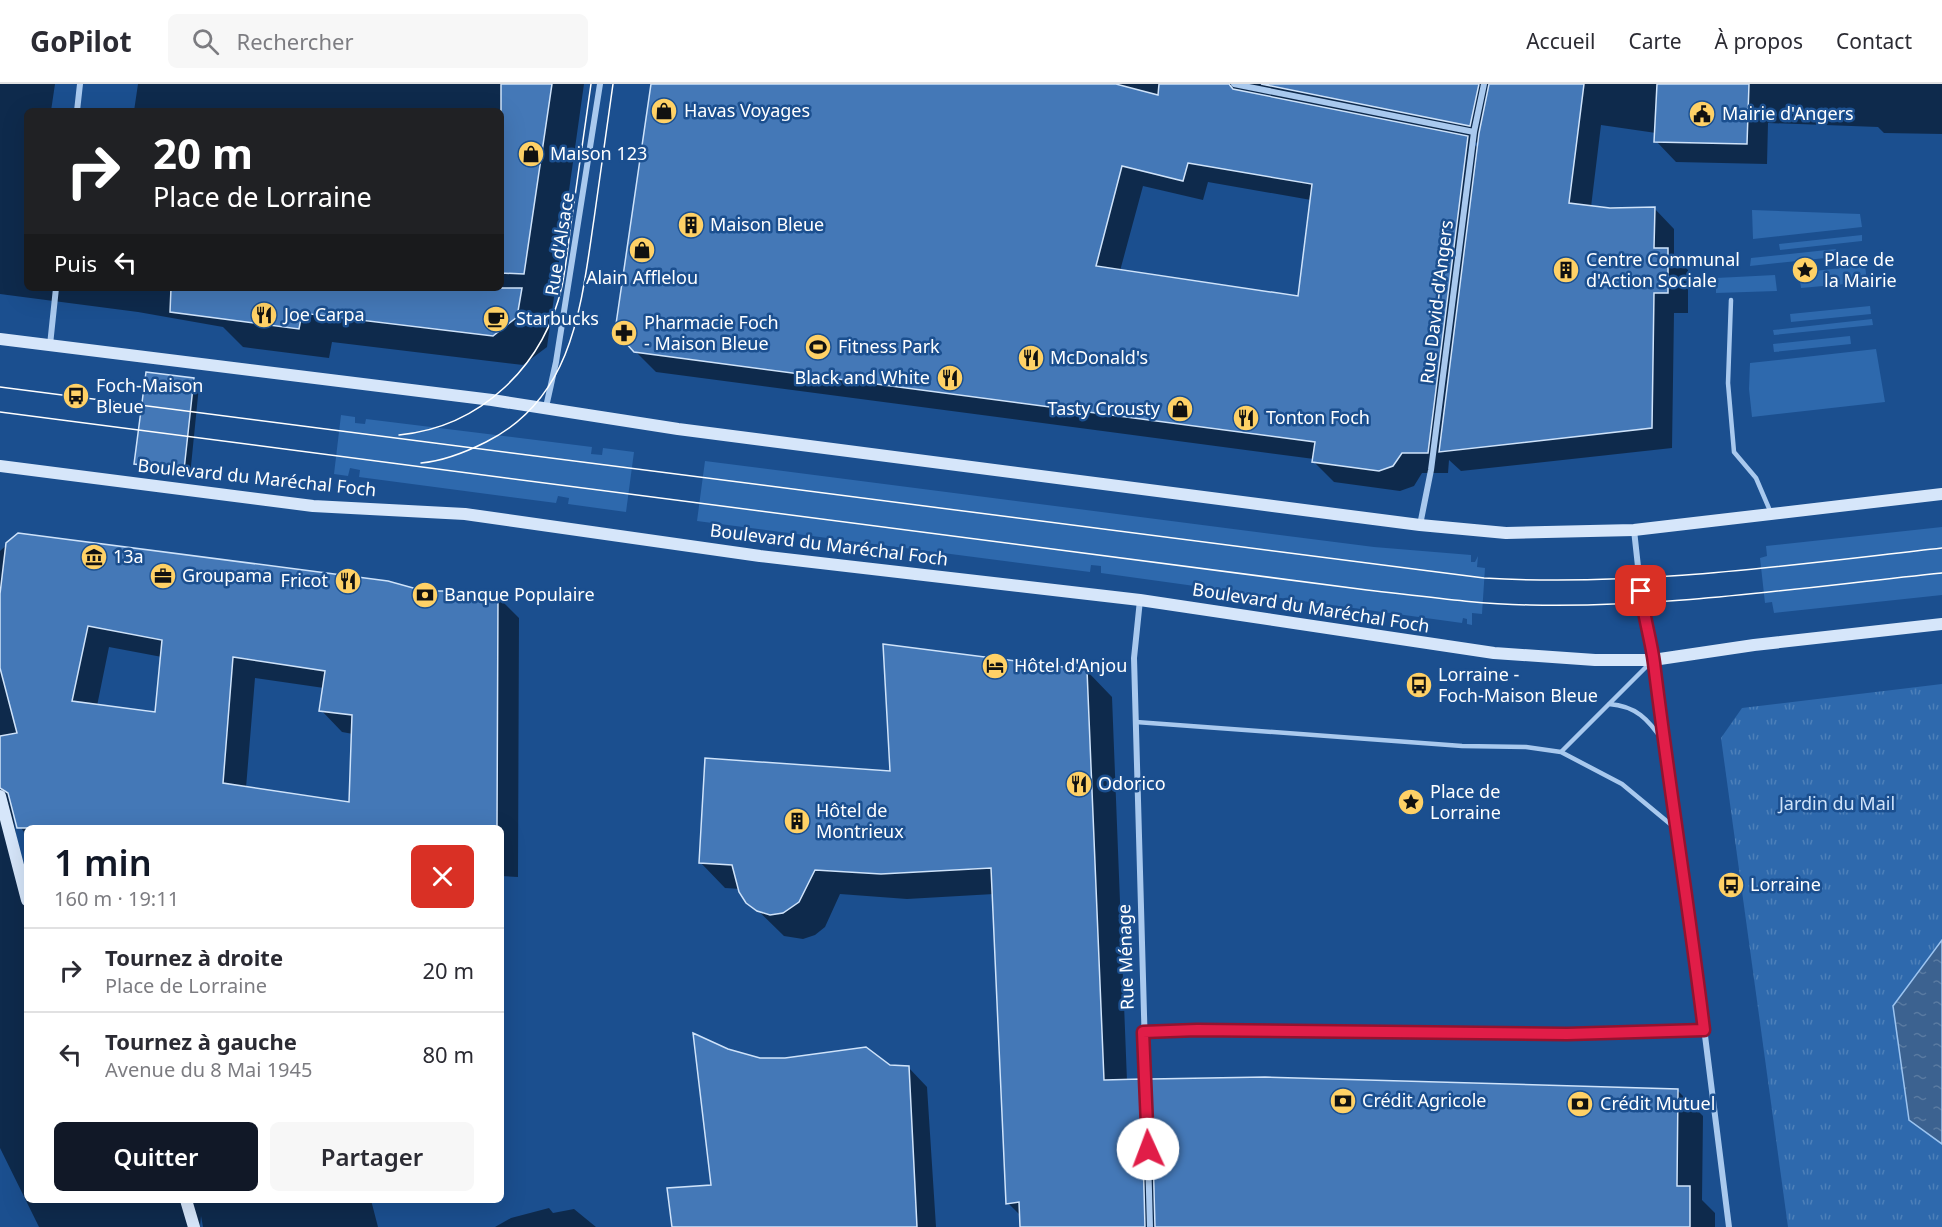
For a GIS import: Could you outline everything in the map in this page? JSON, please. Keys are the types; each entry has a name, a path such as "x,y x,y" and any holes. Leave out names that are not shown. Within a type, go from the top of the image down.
{"main road":[{"path":"0,339 546,407 678,429 1420,525 1506,533 1634,530 1942,494"},
{"name":"Boulevard du Maréchal Foch","path":"0,466 304,505 465,514 760,556 1140,600 1494,653 1595,660 1653,660 1754,645 1942,624"},
{"path":"0,796 24,888"},
{"path":"187,1203 194,1227"}],"street":[{"path":"77,108 80,84"},
{"name":"Rue d'Alsace","path":"546,407 556,362 600,84"},
{"path":"1234,84 1474,132"},
{"name":"Rue David-d'Angers","path":"1420,525 1431,470 1474,132 1484,84"},
{"path":"50,346 56,291"},
{"path":"1634,530 1642,603 1653,660 1675,828 1689,908 1729,1227"},
{"name":"Rue Ménage","path":"1140,600 1134,658 1150,1227"},
{"path":"1143,1032 1197,1030 1567,1034 1704,1030"}],"lane":[{"path":"1731,300 1728,383 1734,453 1756,478 1770,513"},
{"path":"1561,752 1653,660"},
{"path":"1609,704 1622,705 1638,711 1650,722 1663,741"},
{"path":"1136,722 1462,746 1526,747 1561,752 1622,784 1675,828"}],"green space":[{"path":"1752,210 1860,214 1862,227 1753,239"},
{"path":"1862,235 1862,241 1780,250 1779,244"},
{"path":"1836,249 1835,257 1750,266 1751,258"},
{"path":"1865,265 1867,282 1801,288 1799,273"},
{"path":"1775,275 1777,291 1716,293 1716,278"},
{"path":"1870,306 1871,314 1791,322 1790,314"},
{"path":"1872,319 1873,325 1774,335 1773,330"},
{"path":"1850,336 1851,344 1774,352 1773,344"},
{"path":"1876,349 1885,402 1752,417 1749,389 1750,363"},
{"path":"341,415 355,417 355,423 365,424 366,419 592,447 591,454 602,455 603,448 634,452 626,512 568,504 569,498 558,496 556,503 359,477 360,470 350,468 348,476 334,474"},
{"path":"705,461 1374,547 1471,555 1471,562 1475,562 1478,556 1477,567 1485,568 1482,614 1472,613 1472,625 1467,624 1467,619 1463,618 1462,623 1101,573 1101,566 1091,565 1090,572 697,521"},
{"path":"1942,527 1942,595 1774,613 1772,602 1765,603 1760,558 1767,556 1766,546"},
{"name":"Jardin du Mail","path":"1942,684 1942,1227 1788,1227 1721,738 1742,708"}],"water":[{"path":"1942,940 1942,1144 1909,1120 1893,1006"}],"building":[{"path":"501,84 552,84 524,274 504,273 504,108 501,108"},
{"path":"651,84 1116,84 1158,95 1159,84 1229,84 1233,89 1468,136 1428,453 1402,453 1393,466 1379,471 1312,462 1315,442 634,352 615,331","holes":["1188,163 1312,184 1298,296 1096,266 1122,166 1183,181"]},
{"path":"1261,84 1479,84 1470,126"},
{"name":"Centre Communal d'Action Sociale","path":"1489,84 1584,84 1569,203 1610,208 1655,207 1654,248 1668,248 1668,293 1654,293 1652,428 1439,452 1479,133"},
{"path":"1657,84 1749,84 1747,144 1654,142"},
{"path":"504,288 522,288 517,317 493,336 302,313 299,329 170,312 171,291 504,291"},
{"path":"146,372 194,378 184,470 134,464"},
{"path":"18,533 388,581 424,591 468,591 498,595 497,825 24,825 24,828 17,828 8,793 0,788 0,736 17,733 0,668 0,594 6,543","holes":["88,626 162,640 155,712 72,701","233,657 325,671 319,711 352,715 349,802 223,783"]},
{"path":"883,644 1087,670 1104,1080 1141,1079 1145,1227 1020,1227 1019,1202 1006,1204 991,868 881,874 815,870 799,902 783,913 770,915 757,911 746,903 739,892 732,865 699,863 705,758 890,771"},
{"path":"693,1033 728,1049 760,1058 785,1058 866,1047 890,1065 909,1066 917,1227 672,1227 667,1188 711,1185"},
{"path":"1265,1077 1678,1089 1677,1186 1690,1186 1690,1227 1155,1227 1151,1079"}],"tram line":[{"path":"399,435 429,430 457,420 482,405 504,388 524,366 540,342 553,315 562,286 591,84"},
{"path":"421,463 446,458 471,449 515,423 538,401 555,375 568,347 584,284 613,84"},
{"path":"0,387 1484,578 1599,580 1657,577 1942,548"},
{"path":"0,412 1367,590 1469,601 1530,605 1582,605 1685,600 1942,573"}],"place":[{"name":"Havas Voyages","path":"664,111"},
{"name":"Mairie d'Angers","path":"1702,114"},
{"name":"Maison 123","path":"531,154"},
{"name":"Maison Bleue","path":"691,225"},
{"name":"Alain Afflelou","path":"642,250"},
{"name":"Centre Communal d'Action Sociale","path":"1566,270"},
{"name":"Place de la Mairie","path":"1805,270"},
{"name":"Joe Carpa","path":"264,315"},
{"name":"Starbucks","path":"496,319"},
{"name":"Pharmacie Foch - Maison Bleue","path":"624,333"},
{"name":"Fitness Park","path":"818,347"},
{"name":"McDonald's","path":"1031,358"},
{"name":"Black and White","path":"950,378"},
{"name":"Foch-Maison Bleue","path":"76,396"},
{"name":"Tasty Crousty","path":"1180,409"},
{"name":"Tonton Foch","path":"1246,418"},
{"name":"13a","path":"94,557"},
{"name":"Groupama","path":"163,576"},
{"name":"Fricot","path":"348,581"},
{"name":"Banque Populaire","path":"425,595"},
{"name":"Hôtel d'Anjou","path":"995,666"},
{"name":"Lorraine - Foch-Maison Bleue","path":"1419,685"},
{"name":"Odorico","path":"1079,784"},
{"name":"Place de Lorraine","path":"1411,802"},
{"name":"Hôtel de Montrieux","path":"797,821"},
{"name":"Lorraine","path":"1731,885"},
{"name":"Crédit Agricole","path":"1343,1101"},
{"name":"Crédit Mutuel","path":"1580,1104"}],"route":[{"path":"1148,1149 1143,1032 1197,1030 1567,1034 1704,1030 1689,908 1675,828 1653,660 1641,591"}]}
